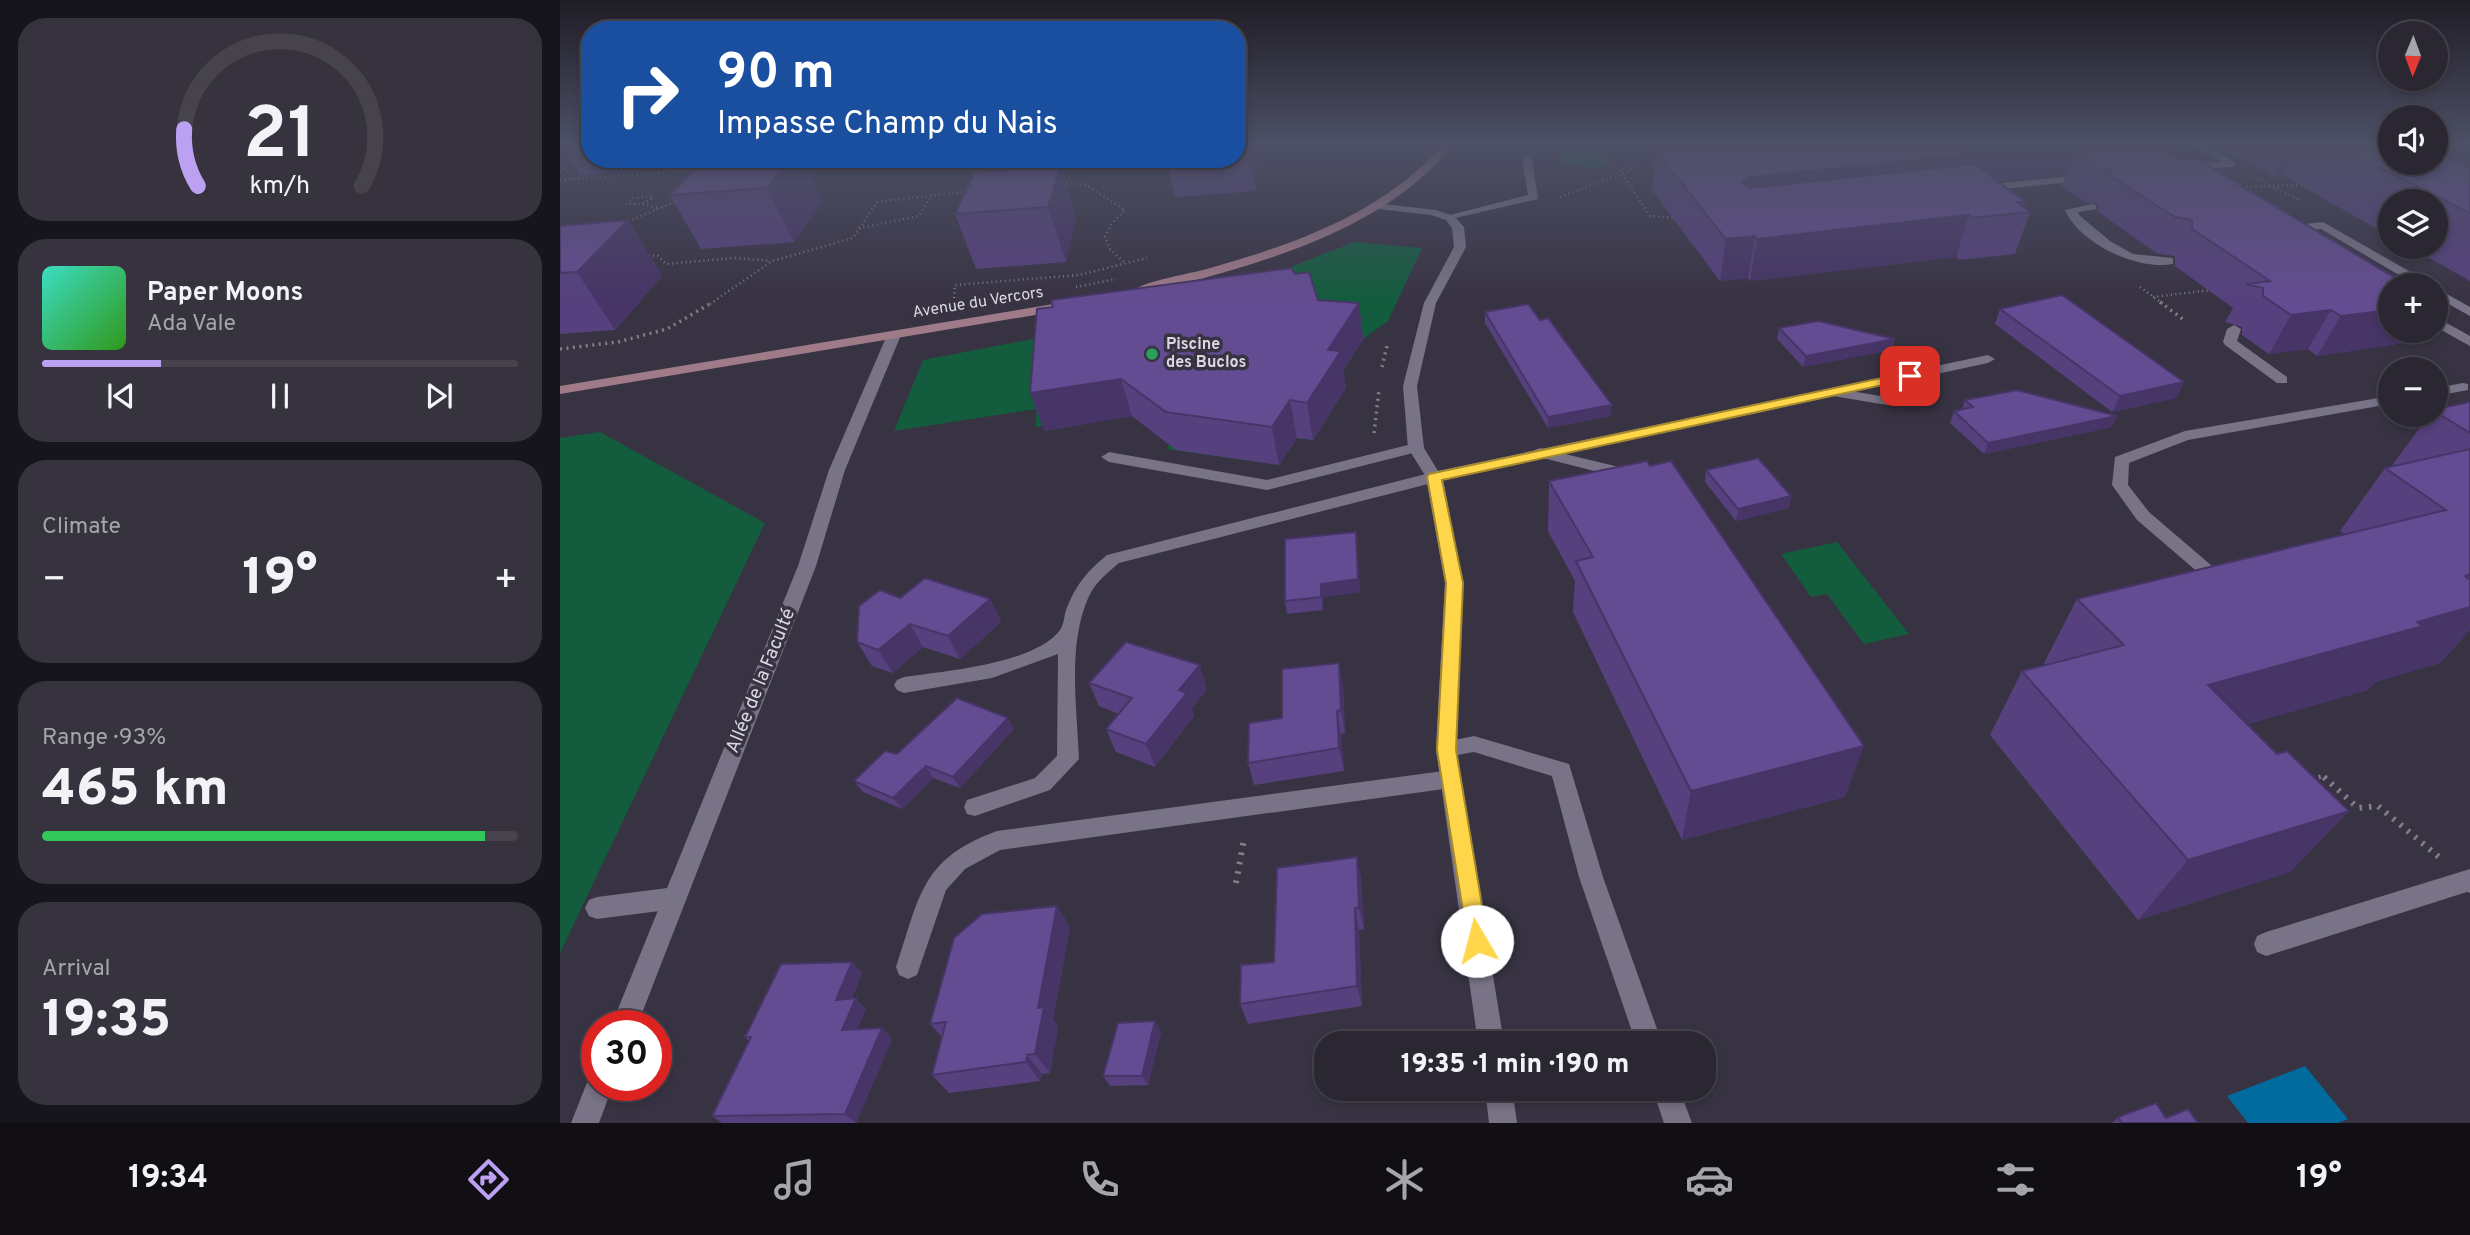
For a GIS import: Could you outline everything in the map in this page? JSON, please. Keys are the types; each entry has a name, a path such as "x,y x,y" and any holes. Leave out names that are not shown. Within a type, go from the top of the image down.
{"street":[{"path":"1126,294 1265,255 1312,237 1374,206 1389,195"},
{"path":"1374,206 1413,209 1450,218 1534,195"},
{"path":"2092,207 2071,210 2074,217 2130,260 2151,264 2169,261"},
{"path":"1450,218 1458,227 1460,247 1430,303 1410,386 1416,448 1434,477 1454,583 1446,750 1490,1031"},
{"path":"2303,242 2277,226 2323,225 2404,273"},
{"path":"2448,299 2470,312"},
{"name":"Avenue du Vercors","path":"560,390 1074,305"},
{"path":"2448,328 2470,342"},
{"path":"2234,329 2230,342 2282,380"},
{"name":"Allée de la Faculté","path":"630,1010 807,566 837,470 894,335"},
{"path":"975,807 1042,784 1068,759 1068,650 1076,604 1091,578 1113,559 1434,477 1988,359"},
{"path":"2448,390 2463,387"},
{"path":"1832,392 1887,401"},
{"path":"2220,582 2143,516 2120,485 2122,460 2185,436 2378,402"},
{"path":"1109,457 1267,485 1416,448"},
{"path":"1540,453 1644,479"},
{"path":"904,685 992,671 1049,651 1072,630"},
{"path":"1446,750 1474,744 1561,770 1591,877 1645,1031"},
{"path":"908,967 936,884 957,862 998,841 1451,779"},
{"path":"2266,944 2470,882"},
{"path":"597,908 675,898"},
{"path":"585,1123 594,1101"},
{"path":"1500,1101 1503,1123"},
{"path":"1670,1101 1678,1123"}],"path":[{"path":"641,195 626,204 660,208"},
{"path":"643,195 653,198 643,204"},
{"path":"560,349 618,342 667,329 714,302 772,261 853,238 877,202 918,195"},
{"path":"858,228 919,216 931,195"},
{"path":"1103,195 1125,210 1112,223 1105,237 1111,249 1125,263"},
{"path":"1553,199 1562,195"},
{"path":"1636,195 1650,216 1678,218"},
{"path":"624,223 682,200"},
{"path":"633,255 658,256 666,264 735,258 772,261"},
{"path":"953,304 955,285 1079,275 1150,257"},
{"path":"2153,297 2221,289"},
{"path":"2297,784 2323,776 2358,808 2378,806 2422,842"},
{"path":"1236,883 1242,842 1265,805"}],"green space":[{"name":"Piscine des Buclos","path":"1354,242 1422,248 1388,321 1363,339 1334,386 1346,388 1313,440 1297,438 1279,465 1166,449 1182,428 1159,412 1036,427 1036,409 894,431 923,360 1090,328 1263,278"},
{"path":"600,432 765,523 560,953 560,438"},
{"path":"1837,542 1909,634 1864,644 1827,594 1811,597 1781,554"}],"water":[{"path":"2305,1066 2348,1119 2338,1123 2248,1123 2227,1096"}],"building":[{"path":"964,195 1052,195 1048,207 955,214"},
{"path":"1691,195 2016,195 2025,202 2017,202 2030,212 1972,218 1969,215 1757,239 1755,236 1726,239"},
{"path":"2141,195 2257,195 2387,273 2378,273 2378,311 2341,316 2331,310 2291,315 2263,296 2263,288 2246,284 2270,281 2192,229 2192,220 2175,217"},
{"path":"2448,195 2470,195 2470,213 2448,202"},
{"path":"628,220 577,272 560,273 560,226"},
{"path":"1291,268 1295,274 1309,272 1318,300 1359,303 1328,350 1341,351 1307,403 1290,400 1272,427 1166,412 1121,379 1030,393 1037,309 1053,307 1051,300"},
{"path":"2062,295 2184,382 2120,396 2000,309"},
{"path":"1528,304 1540,320 1548,318 1612,405 1548,417 1485,312"},
{"path":"1818,321 1895,339 1806,356 1779,328"},
{"path":"2017,390 2117,416 1988,443 1954,411 1973,407 1965,400"},
{"path":"2470,402 2470,433 2448,419 2448,407"},
{"path":"2470,449 2470,574 2465,576 2470,580 2470,607 2417,622 2423,626 2208,685 2277,754 2287,751 2349,811 2188,860 2022,671 2124,645 2077,599 2446,510 2385,468"},
{"path":"1758,458 1791,496 1738,509 1706,470"},
{"path":"1647,461 1650,466 1671,461 1864,746 1691,791 1576,561 1593,557 1549,481"},
{"path":"1356,532 1358,579 1321,584 1321,597 1285,601 1285,539"},
{"path":"925,578 990,599 948,636 910,624 878,650 857,642 859,606 880,590 900,598"},
{"path":"1126,642 1200,665 1179,690 1187,693 1146,744 1106,729 1132,698 1089,683"},
{"path":"1339,663 1339,748 1248,763 1249,723 1282,718 1282,669"},
{"path":"957,698 1008,718 953,777 926,766 893,798 854,781 885,751 897,754"},
{"path":"1357,857 1357,986 1240,1004 1241,965 1274,962 1277,868"},
{"path":"1057,906 1038,1008 1044,1007 1035,1054 1027,1055 1026,1062 932,1075 946,1022 930,1024 954,938 982,914"},
{"path":"852,962 836,1000 856,998 842,1030 882,1028 845,1114 712,1116 751,1037 745,1037 781,964"},
{"path":"1155,1021 1142,1076 1103,1076 1118,1023"},
{"path":"2156,1103 2166,1118 2188,1109 2198,1123 2122,1123 2118,1117"}],"place":[{"name":"Piscine des Buclos","path":"1152,354"}],"route":[{"path":"1477,941 1446,750 1454,583 1434,477 1910,376"}]}
